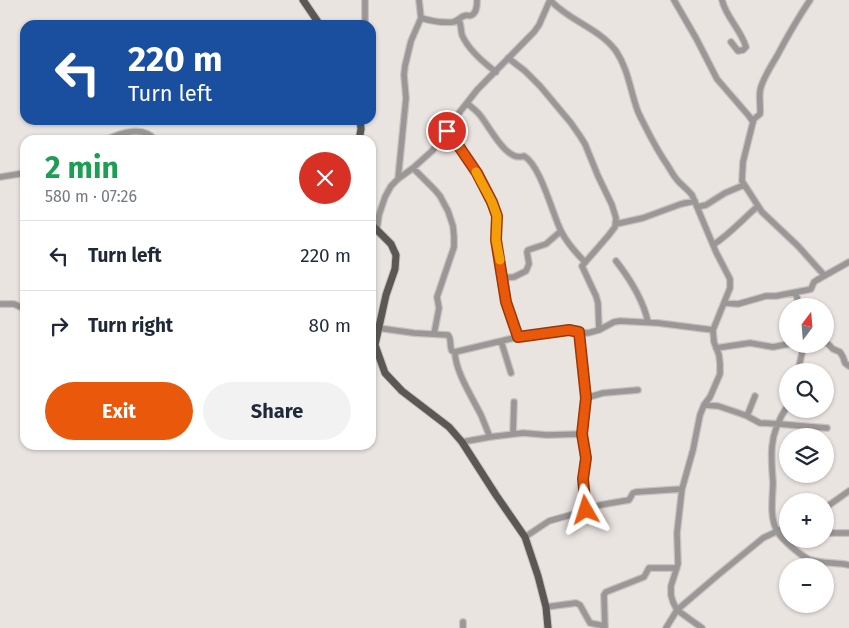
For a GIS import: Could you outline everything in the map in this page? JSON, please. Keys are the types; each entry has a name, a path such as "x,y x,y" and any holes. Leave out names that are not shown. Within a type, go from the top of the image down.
{"main road":[{"path":"303,0 317,20"},
{"path":"376,228 392,244 396,255 395,269 376,335"},
{"path":"376,352 385,373 402,391 449,427 462,442 525,537 546,607 548,628"}],"street":[{"path":"365,0 365,20"},
{"path":"398,179 406,98 405,66 411,41 421,18 419,0"},
{"path":"421,18 436,22 457,21 464,16 470,16 476,11 477,0"},
{"path":"376,222 391,186 432,151 478,90 534,32 550,0 564,12 596,32 614,49 623,61 637,110 653,144 678,181 688,190 695,201 730,281 730,288 713,330 719,354 720,374 700,415 682,489 677,533 677,568 670,586 673,602 677,610 702,628"},
{"path":"674,0 717,79 753,122"},
{"path":"722,0 725,10 746,46 743,50 738,51 731,42"},
{"path":"810,0 796,21 760,88 760,114 753,122 741,177 762,212 798,246 824,275"},
{"path":"457,21 460,23 462,34 479,58 496,72"},
{"path":"508,58 540,86 571,123 585,144 612,205 616,224 582,268 598,303 599,330"},
{"path":"467,103 479,114 512,156 520,158 524,156 529,160 540,179 561,231 572,248 585,262"},
{"path":"447,131 474,167 494,207 497,216 496,240 506,302 518,337"},
{"path":"117,135 126,132 147,132 151,135"},
{"path":"413,168 440,196 453,226 454,247 437,297 439,308 434,334"},
{"path":"0,177 20,174"},
{"path":"698,207 706,205 744,184"},
{"path":"616,224 643,218 695,201"},
{"path":"713,245 758,206"},
{"path":"503,278 514,277 526,271 528,250 546,244 561,231"},
{"path":"616,261 637,292 648,322"},
{"path":"724,303 738,304 766,296 776,296 811,289 814,282 849,262"},
{"path":"794,293 797,298"},
{"path":"0,304 14,304 20,307"},
{"path":"378,328 448,335 450,337 451,349 456,352 518,337 569,330 588,333 620,321 648,322 713,330"},
{"path":"579,332 586,398 582,434 586,458 583,479 586,510"},
{"path":"501,341 511,374"},
{"path":"716,348 750,344 773,347 779,346"},
{"path":"834,349 840,352 845,363 849,366"},
{"path":"456,352 455,359 464,382 490,437"},
{"path":"586,398 604,393 638,390"},
{"path":"747,416 755,396"},
{"path":"513,434 514,402"},
{"path":"704,405 718,406 747,416 760,423 827,428"},
{"path":"782,418 775,432 772,447 772,508 774,522 777,532 795,550 807,558"},
{"path":"462,442 522,433 547,435 582,434"},
{"path":"525,537 549,521 600,505 629,500 633,493 636,492 682,489"},
{"path":"834,502 849,491"},
{"path":"666,628 677,610 763,538 777,532"},
{"path":"834,533 849,533"},
{"path":"834,563 849,565"},
{"path":"546,607 576,602 580,604 588,621 605,627 604,595 606,592 644,577 649,568 677,568"}],"slow traffic":[{"path":"476,172 492,202 497,216 496,240 500,260"}],"route":[{"path":"447,131 477,173 497,216 496,240 506,302 518,337 556,331 569,330 579,332 586,398 582,434 586,458 583,493 586,510"}]}
